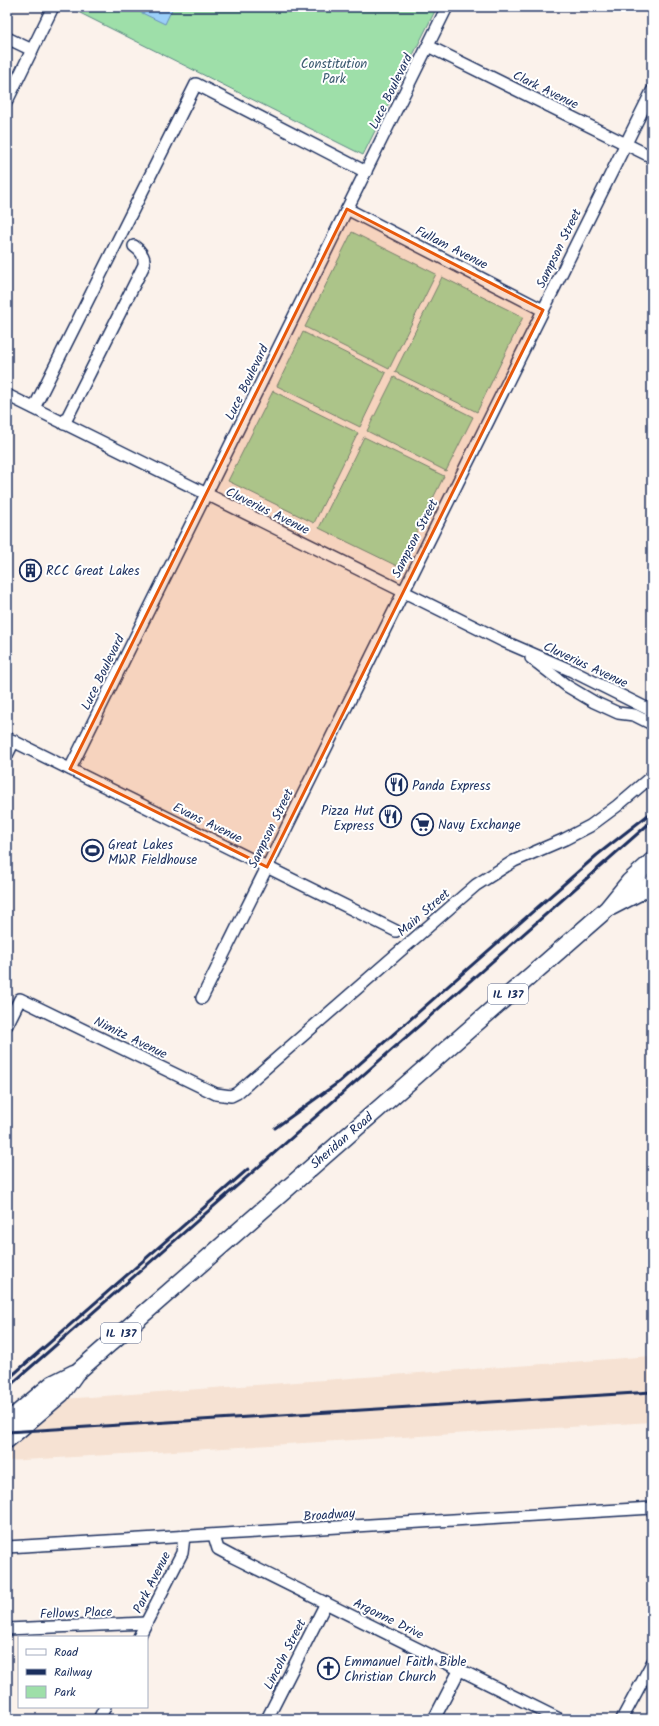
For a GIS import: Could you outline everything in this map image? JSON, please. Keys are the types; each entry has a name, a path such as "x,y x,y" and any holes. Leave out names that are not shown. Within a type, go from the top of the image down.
{"highway":[{"name":"Sheridan Road","path":"7,1440 61,1394 76,1373 607,909 628,882 652,861"},
{"name":"Sheridan Road","path":"607,909 638,893 652,882"},
{"name":"Sheridan Road","path":"7,1422 52,1384 76,1373"}],"street":[{"path":"7,101 53,7"},
{"name":"Luce Boulevard","path":"70,769 447,7"},
{"path":"7,38 32,50"},
{"name":"Clark Avenue","path":"428,46 652,157"},
{"path":"34,408 196,84 366,172"},
{"name":"Sampson Street","path":"202,998 403,590 652,91"},
{"name":"Fullam Avenue","path":"347,208 543,310"},
{"path":"64,424 144,265 145,260 141,251 134,246"},
{"name":"Cluverius Avenue","path":"7,395 206,495 403,590 518,648 570,670 647,708"},
{"name":"Cluverius Avenue","path":"518,648 568,686 594,702 618,713 634,715 652,724"},
{"path":"7,755 10,740"},
{"name":"Evans Avenue","path":"10,740 396,931"},
{"name":"Main Street","path":"231,1096 237,1093 293,1045 476,885 514,860 564,839 590,826 617,806 652,776"},
{"name":"Nimitz Avenue","path":"7,1025 20,999 216,1094 231,1096"},
{"name":"Broadway","path":"7,1547 184,1538 652,1508"},
{"name":"Argonne Drive","path":"214,1536 218,1548 559,1719"},
{"name":"Park Avenue","path":"140,1636 182,1553 184,1538"},
{"name":"Lincoln Street","path":"267,1719 326,1603"},
{"name":"Fellows Place","path":"7,1629 146,1623"},
{"path":"622,1719 652,1663"},
{"path":"434,1719 460,1669"},
{"path":"99,1719 104,1708"}],"highlighted area":[{"path":"347,209 543,310 267,867 70,769"}],"shaded area":[{"path":"652,1356 652,1422 7,1461 7,1443 63,1399"}],"green space":[{"name":"Constitution Park","path":"80,7 437,7 363,155 78,12"},
{"path":"352,232 436,274 389,369 305,327"},
{"path":"442,277 523,317 477,412 395,372"},
{"path":"303,332 386,373 360,427 277,386"},
{"path":"394,377 473,417 446,471 367,431"},
{"path":"273,391 358,433 314,523 228,481"},
{"path":"364,437 444,476 399,567 319,528"}],"water":[{"path":"143,7 173,7 165,24 140,12"}],"railway":[{"path":"275,1128 339,1082 597,855 652,812"},
{"path":"7,1388 652,821"},
{"path":"7,1380 248,1169"},
{"path":"7,1432 652,1392"}],"place":[{"name":"RCC Great Lakes","path":"30,570"},
{"name":"Panda Express","path":"397,785"},
{"name":"Pizza Hut Express","path":"390,817"},
{"name":"Navy Exchange","path":"423,824"},
{"name":"Great Lakes MWR Fieldhouse","path":"93,851"},
{"name":"Emmanuel Faith Bible Christian Church","path":"329,1668"}]}
